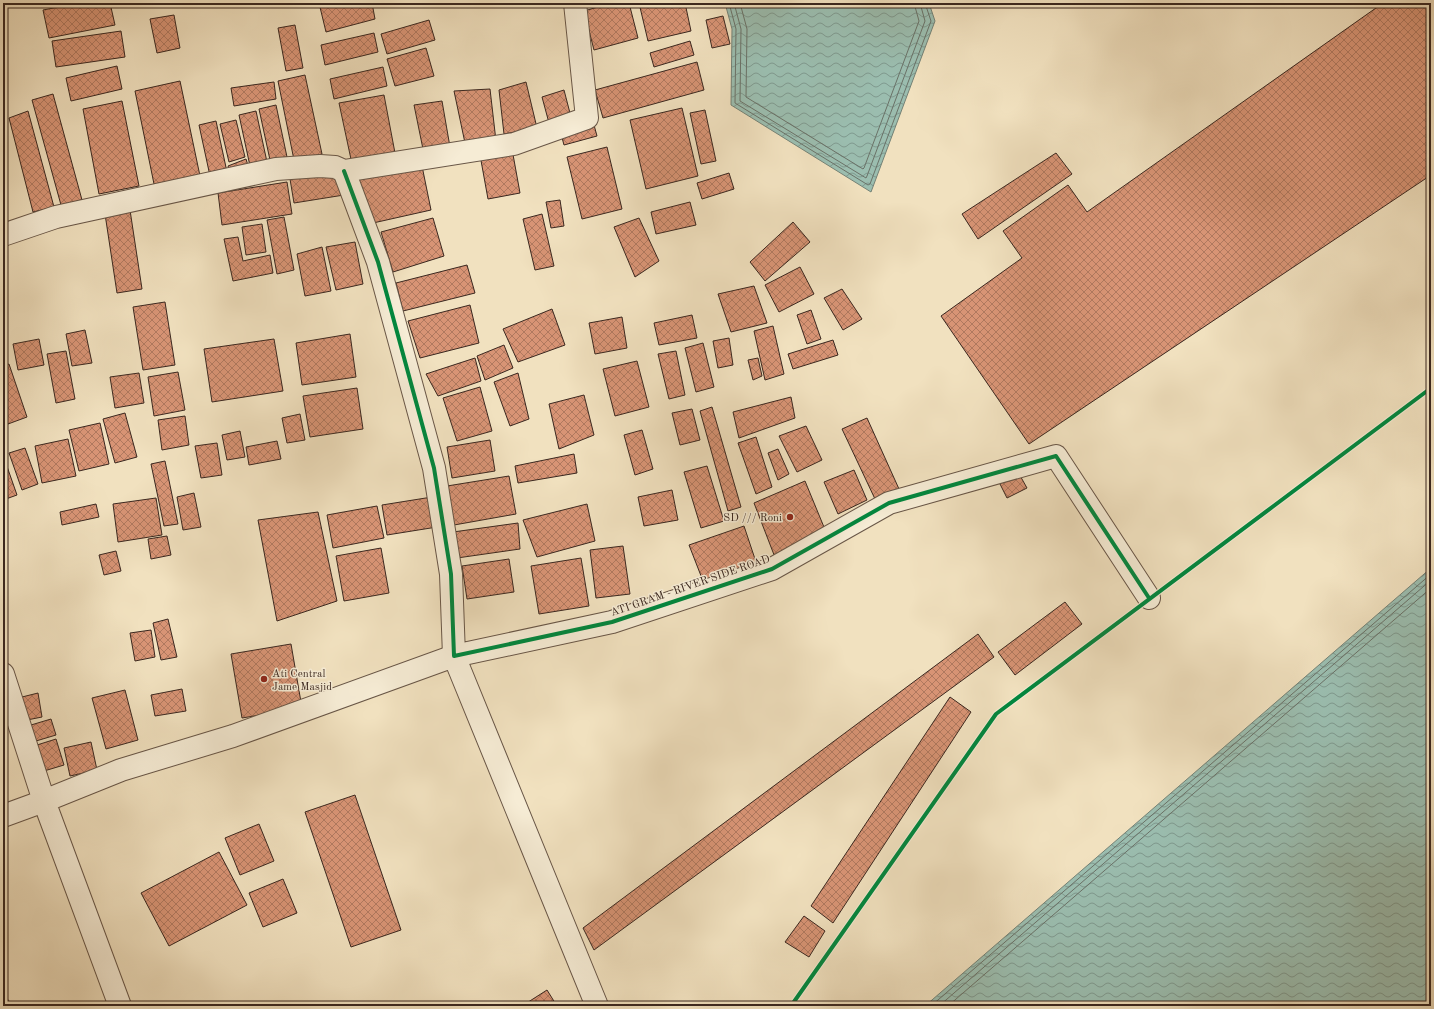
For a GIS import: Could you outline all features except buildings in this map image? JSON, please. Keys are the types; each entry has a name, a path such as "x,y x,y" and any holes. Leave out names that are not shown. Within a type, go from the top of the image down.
{"street":[{"path":"3,235 56,217 276,169 320,166 335,167 344,172 514,144 587,118 575,3"},
{"path":"344,172 378,262 434,468 451,574 454,656 597,1006"},
{"name":"ATI GRAM - RIVER SIDE ROAD","path":"3,816 121,770 233,736 454,656 612,622 772,569 889,503 1056,456 1149,598"},
{"path":"3,674 44,801 120,1006"}],"water":[{"path":"725,3 929,3 935,21 871,192 731,105 732,29"},
{"path":"1431,568 1431,1006 925,1006"}],"cycle path":[{"path":"344,171 378,262 434,468 451,574 454,656 612,622 772,569 889,503 1056,456 1149,598"},
{"path":"791,1006 996,714 1431,388"}],"place":[{"name":"SD /// Roni","path":"790,517"},
{"name":"Ati Central Jame Masjid","path":"264,679"}]}
